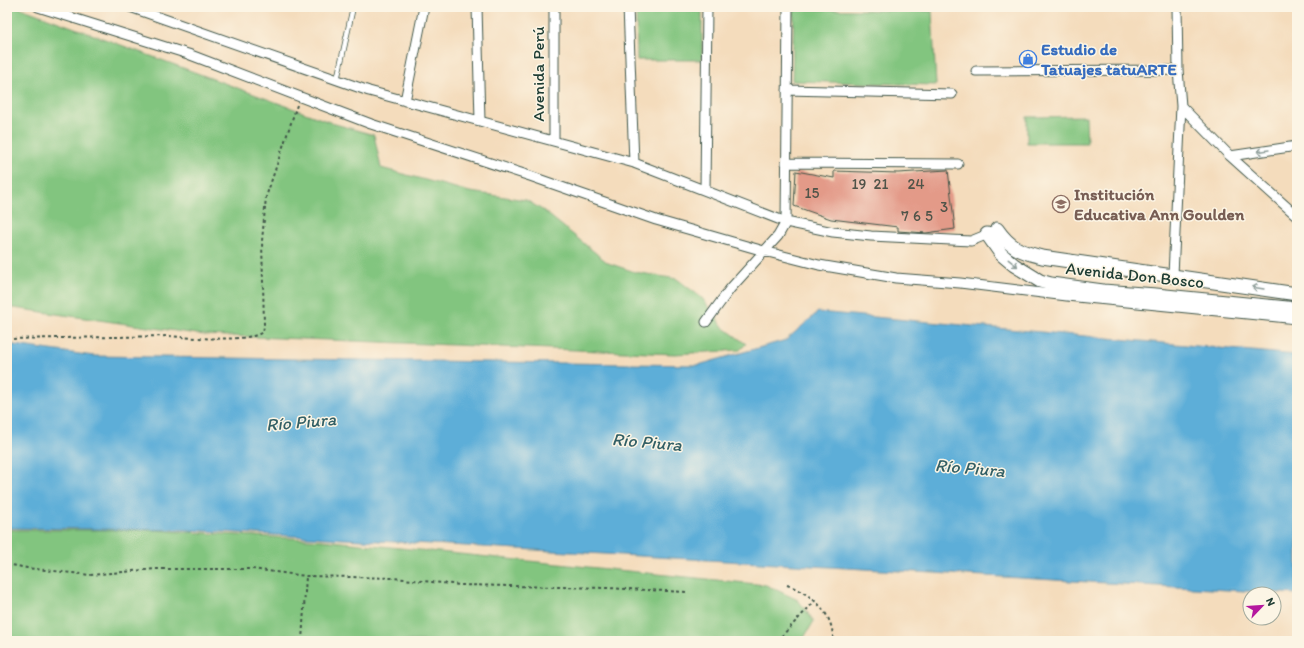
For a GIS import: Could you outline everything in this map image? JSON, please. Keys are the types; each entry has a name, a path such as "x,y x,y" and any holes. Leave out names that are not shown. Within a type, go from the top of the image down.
{"main road":[{"name":"Avenida Don Bosco","path":"992,232 1004,238 1012,246 1026,253 1042,257 1297,294"},
{"name":"Avenida Don Bosco","path":"992,232 1001,254 1014,265 1040,281 1051,284 1103,291 1297,309"}],"street":[{"path":"38,7 188,54 371,124 530,176 656,220 819,265 896,278 960,283 1067,296 1297,319"},
{"path":"130,7 369,92 634,163 786,222 833,232 871,236 971,241 992,232"},
{"path":"405,101 424,7"},
{"path":"477,7 480,121"},
{"name":"Avenida Perú","path":"554,7 554,141"},
{"path":"628,7 634,163"},
{"path":"705,190 707,7"},
{"path":"706,322 730,289 778,236 786,222 788,7"},
{"path":"1173,275 1181,106 1178,70 1177,7"},
{"path":"976,70 1178,70"},
{"path":"787,90 952,94"},
{"path":"1181,106 1230,156 1297,216"},
{"path":"1230,156 1297,146"},
{"path":"786,163 958,164"}],"lane":[{"path":"337,80 353,7"}],"path":[{"path":"7,339 170,336 185,338 238,337 260,333 263,330 264,324 262,241 266,197 299,97"},
{"path":"7,564 27,568 90,575 155,569 252,569 306,576 394,578 461,585 607,588 686,592"},
{"path":"302,641 306,576"},
{"path":"787,585 799,589 815,601 827,615 831,623 833,641"},
{"path":"776,641 815,601"}],"green space":[{"path":"7,7 18,7 335,124 374,135 381,168 470,192 526,200 544,211 608,263 635,272 677,279 702,298 723,327 746,344 740,350 675,354 204,335 7,307"},
{"path":"794,9 932,11 936,85 792,81"},
{"path":"636,10 702,10 702,60 637,60"},
{"path":"1086,116 1087,143 1027,143 1027,117"},
{"path":"7,530 152,530 321,540 766,585 798,600 814,621 802,641 7,641"}],"water":[{"name":"Río Piura","path":"818,312 1297,355 1297,594 1282,593 1282,586 1242,586 1242,591 188,530 7,528 7,344 94,356 698,365 786,340"}],"building":[{"path":"948,170 955,229 926,233 898,231 898,227 831,219 794,206 796,171 834,178 834,171 898,173"}],"place":[{"name":"Estudio de Tatuajes tatuARTE","path":"1028,59"},
{"name":"Institución Educativa Ann Goulden","path":"1061,204"}]}
